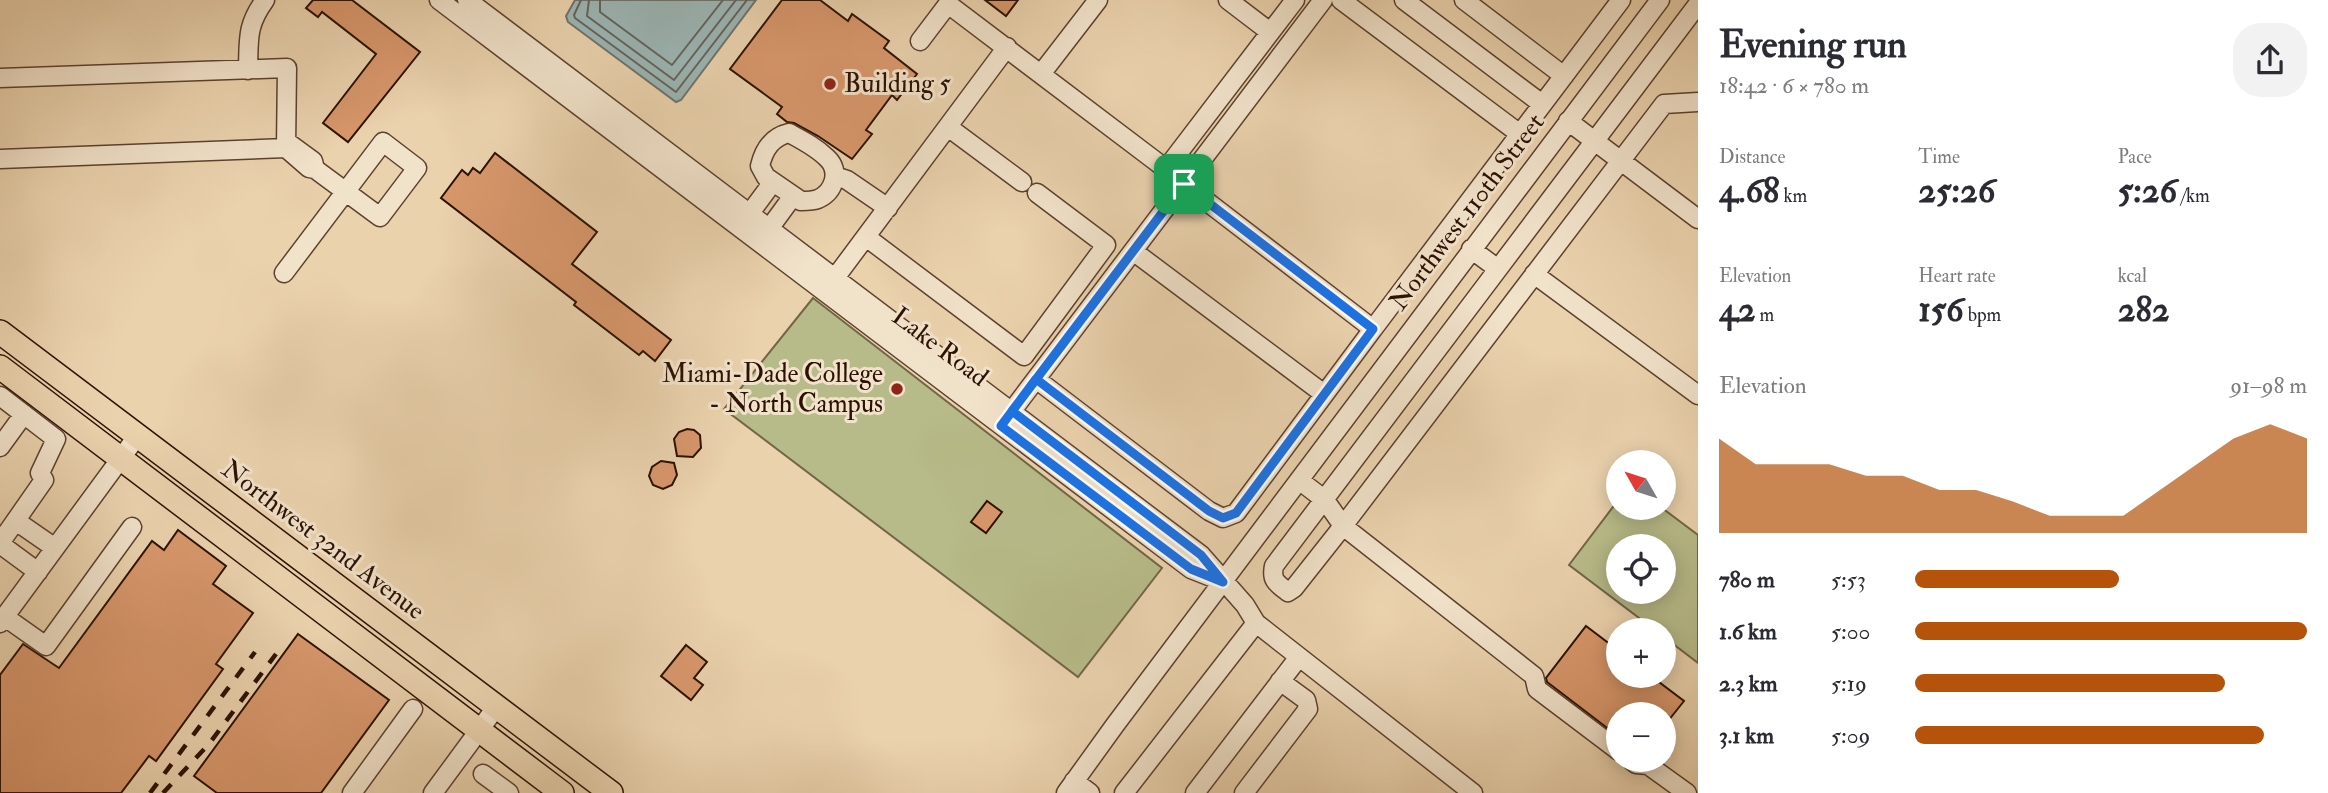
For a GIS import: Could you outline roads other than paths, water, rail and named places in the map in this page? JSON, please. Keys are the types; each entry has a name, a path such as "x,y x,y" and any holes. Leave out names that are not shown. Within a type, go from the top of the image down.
{"main road":[{"name":"Northwest 32nd Avenue","path":"0,332 611,793"},
{"path":"0,367 562,793"}],"street":[{"path":"248,70 250,27 265,0"},
{"name":"Lake Road","path":"439,0 745,220"},
{"name":"Lake Road","path":"467,0 830,285 1007,418 1201,555 1245,605 1256,622 1473,793"},
{"path":"1041,74 1098,0"},
{"path":"1228,0 1270,32"},
{"path":"1007,418 1323,0"},
{"path":"1341,0 1520,134"},
{"path":"1405,0 1542,104"},
{"path":"1464,0 1564,76"},
{"path":"1036,379 1209,511 1223,518 1236,513 1621,0"},
{"name":"Northwest 110th Street","path":"1070,787 1660,0"},
{"path":"920,41 948,4 1166,169 1291,5 1305,24"},
{"path":"1698,4 1274,566 1274,582 1288,592 1294,588 1664,104 1698,102"},
{"path":"830,285 1007,47"},
{"path":"0,78 287,68 287,145 309,168 315,169 346,192 284,274"},
{"path":"1568,121 1698,219"},
{"path":"948,127 1022,183"},
{"path":"789,133 829,160 835,176 829,191 817,200 801,201 773,182 766,177 760,166 762,156 769,144 779,135 789,133"},
{"path":"0,159 287,145"},
{"path":"835,176 847,180 888,208"},
{"path":"745,220 773,182"},
{"path":"1184,184 1373,329"},
{"path":"866,237 1024,356 1106,245 1037,193"},
{"path":"764,235 793,196"},
{"path":"1471,249 1498,269"},
{"path":"1133,251 1324,394"},
{"path":"1534,274 1698,395"},
{"path":"0,396 56,439 40,473 44,480 0,543 38,572"},
{"path":"0,447 24,414"},
{"path":"132,527 46,646 2,620 138,435"},
{"path":"1299,480 1325,500 1343,526 1534,676 1537,689 1606,741"},
{"path":"16,521 55,548"},
{"path":"1124,793 1256,622"},
{"path":"1195,793 1299,657"},
{"path":"1244,793 1308,709 1306,700 1280,681"},
{"path":"434,793 497,706"},
{"path":"352,793 413,709"},
{"path":"1658,772 1687,793"},
{"path":"483,774 509,793"},
{"path":"1070,787 1090,793"}],"water":[{"path":"575,0 756,0 681,100 676,102 568,22 566,16"}],"railway":[{"path":"150,793 255,652"},
{"path":"163,793 209,744 276,654"}],"place":[{"name":"Building 5","path":"830,84"},
{"name":"Miami-Dade College - North Campus","path":"897,389"}]}
